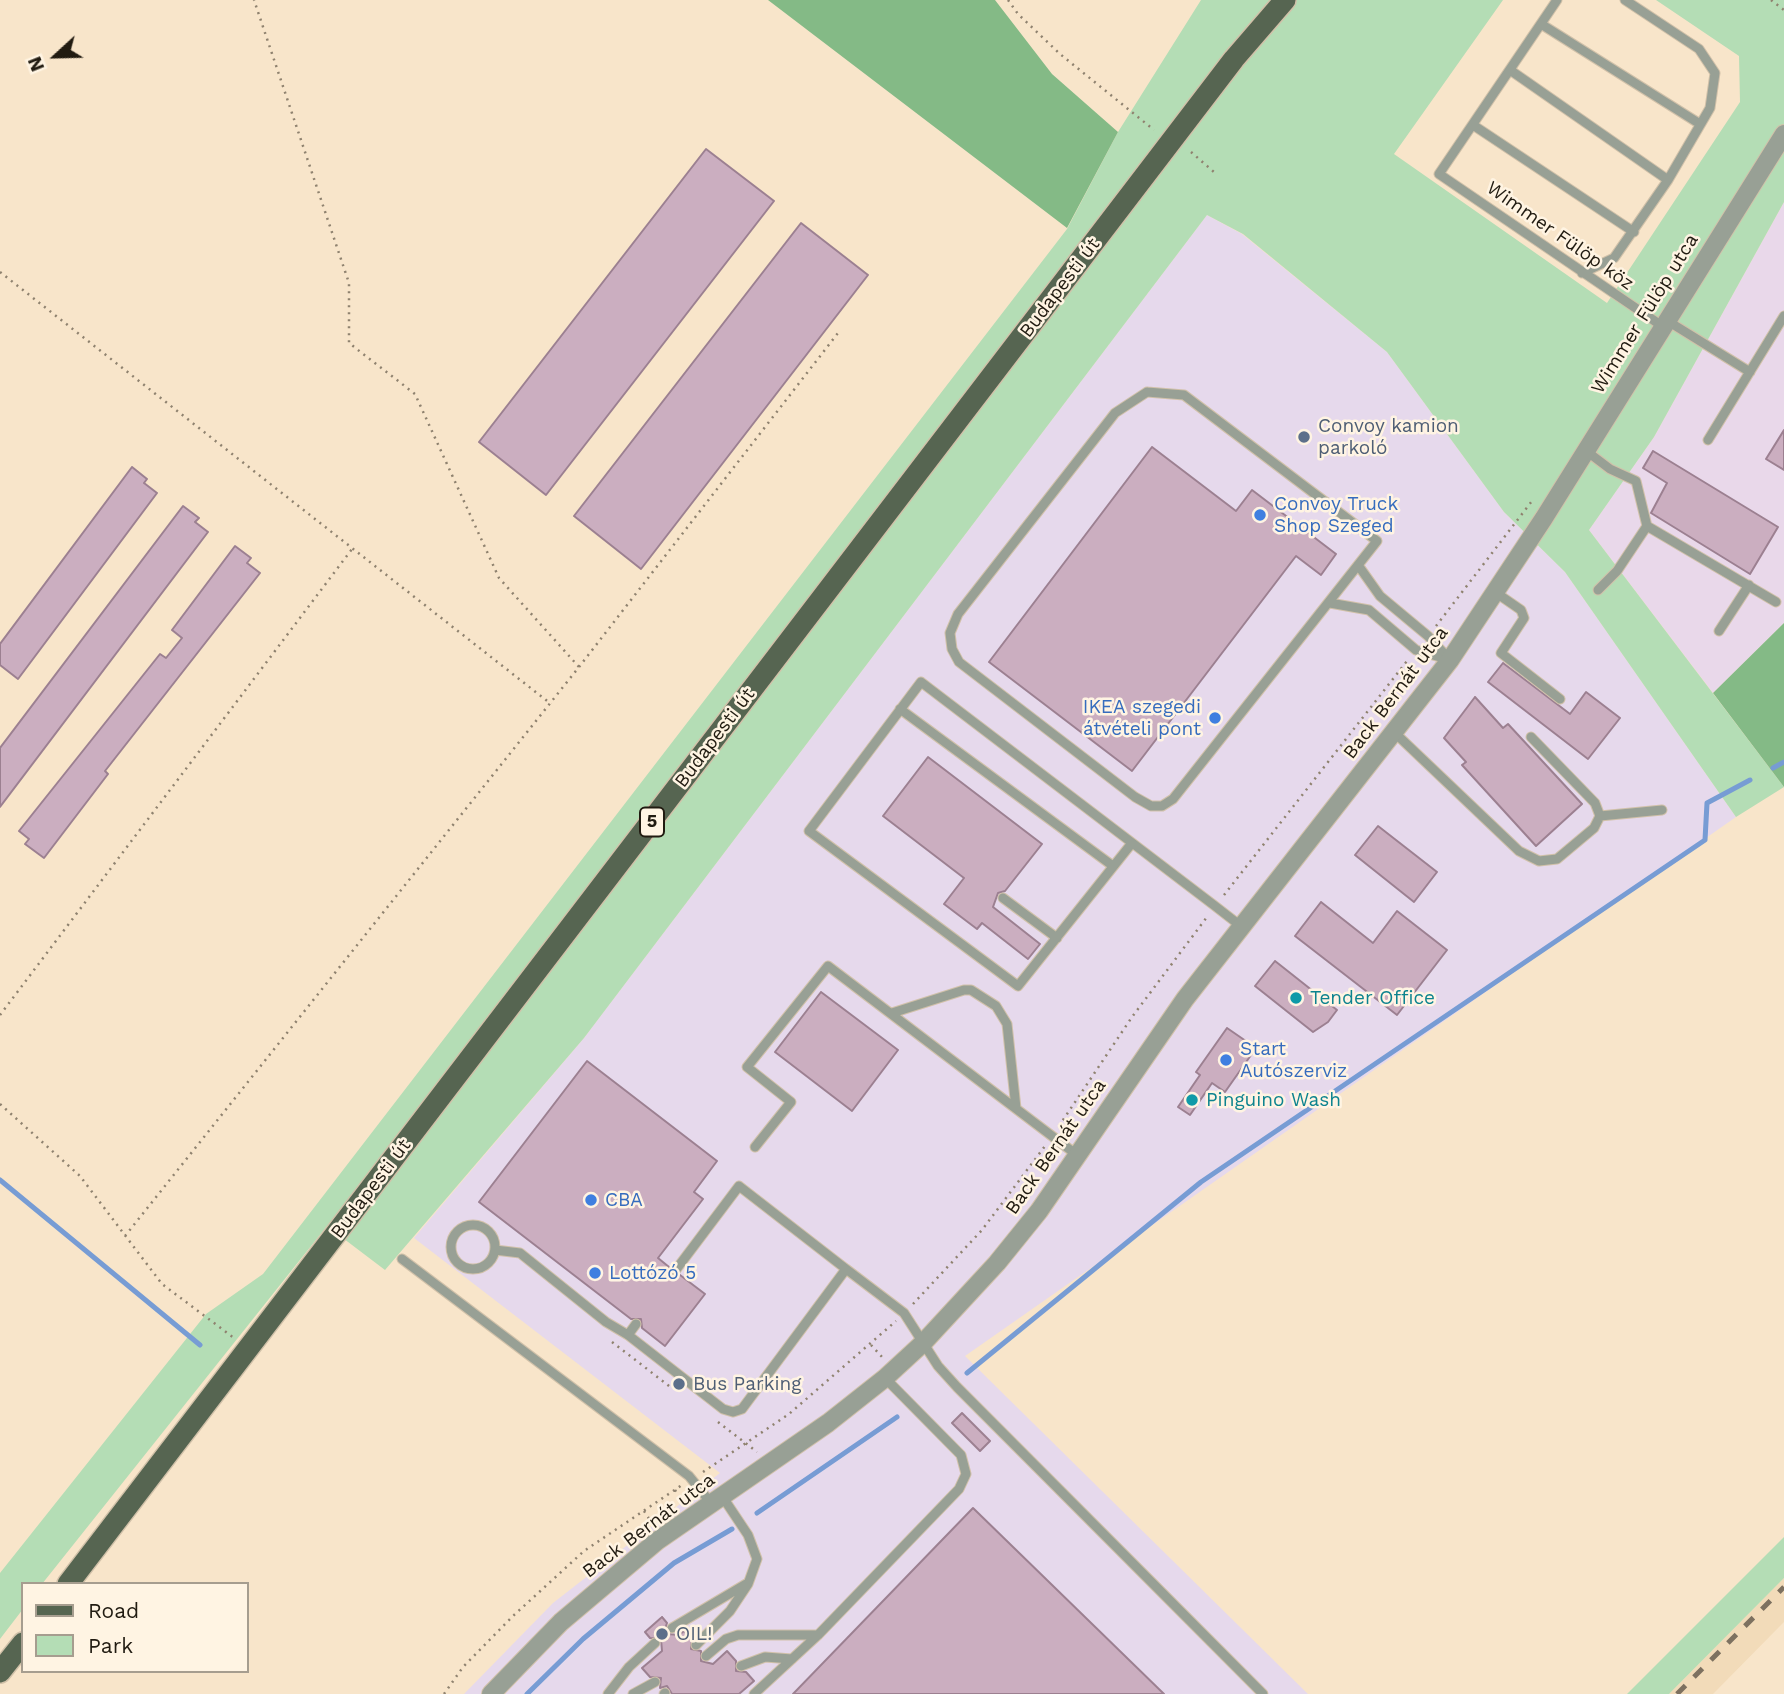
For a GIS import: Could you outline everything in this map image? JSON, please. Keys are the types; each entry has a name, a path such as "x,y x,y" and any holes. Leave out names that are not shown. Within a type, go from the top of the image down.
{"main road":[{"name":"Budapesti út","path":"1234,59 1271,0"},
{"name":"Budapesti út","path":"70,1582 1234,59 1285,0"},
{"path":"0,1672 21,1646"}],"street":[{"name":"Wimmer Fülöp utca","path":"1544,518 1584,450 1784,134"},
{"name":"Back Bernát utca","path":"491,1694 561,1622 657,1541 828,1423 885,1378 923,1343 997,1262 1039,1211 1158,1035 1450,660 1544,518"}],"lane":[{"path":"1558,0 1473,125 1634,232"},
{"path":"1581,273 1614,258 1668,180 1710,108 1715,74 1699,48 1625,0"},
{"path":"1541,24 1700,124"},
{"path":"1510,70 1668,180"},
{"name":"Wimmer Fülöp köz","path":"1473,125 1440,174 1581,273 1750,372"},
{"path":"1708,440 1784,316"},
{"path":"1147,392 1184,395 1377,541 1358,565 1173,799 1162,806 1151,806 1135,797 959,662 952,649 950,633 958,614 1115,413 1147,392"},
{"path":"1584,450 1610,469 1636,481 1647,526 1776,602"},
{"path":"1598,590 1616,572 1647,526"},
{"path":"1358,565 1380,596 1429,636 1450,660"},
{"path":"1719,631 1749,585"},
{"path":"1495,592 1521,610 1524,618 1501,653 1560,699"},
{"path":"1369,610 1380,596"},
{"path":"1330,603 1369,610 1416,650 1450,660"},
{"path":"1132,843 1018,986 809,831 921,682 1132,843 1242,928"},
{"path":"900,709 1113,866"},
{"path":"1395,733 1519,851 1539,861 1557,859 1594,828 1600,816 1595,803 1531,737"},
{"path":"1600,816 1661,810"},
{"path":"1003,898 1056,938"},
{"path":"755,1147 791,1102 747,1067 828,966 1077,1155"},
{"path":"892,1013 964,990 971,990 996,1006 1007,1024 1016,1108"},
{"path":"675,1272 739,1186 904,1313 957,1387 1263,1694"},
{"path":"467,1225 481,1226 492,1235 495,1250 493,1257 483,1267 468,1269 452,1255 452,1240 455,1233 467,1225"},
{"path":"495,1250 520,1253 606,1322 628,1335 723,1409 733,1412 742,1409 846,1269"},
{"path":"402,1259 689,1476 717,1499 748,1535 757,1559 748,1584 730,1611 696,1645"},
{"path":"628,1335 636,1324"},
{"path":"754,1694 818,1634 959,1489 966,1474 961,1454 885,1378"},
{"path":"671,1628 748,1584"},
{"path":"706,1656 726,1639 738,1635 818,1634"},
{"path":"608,1694 629,1667 655,1643"},
{"path":"741,1667 765,1657 792,1659"},
{"path":"633,1694 655,1682"}],"path":[{"path":"254,0 348,283 349,344 415,394 499,578 579,667"},
{"path":"1009,0 1018,13 1060,54 1170,144"},
{"path":"1771,0 1784,10"},
{"path":"1191,152 1214,172"},
{"path":"0,272 551,704"},
{"path":"125,1236 551,704 838,332"},
{"path":"0,1015 352,549"},
{"path":"0,1104 80,1176 162,1284 248,1349"},
{"path":"675,1490 686,1507"},
{"path":"644,1511 655,1528"}],"shaded area":[{"path":"1784,202 1784,623 1713,693 1589,530 1654,437"},
{"path":"1207,215 1242,234 1387,352 1504,512 1565,572 1736,817 965,1356 1308,1694 464,1694 553,1603 720,1473 414,1238 584,1038"},
{"path":"1784,1578 1784,1622 1713,1694 1669,1694"}],"green space":[{"path":"768,0 995,0 1052,74 1118,132 1067,228"},
{"path":"1201,0 1503,0 1394,154 1607,303 1740,102 1739,56 1656,0 1784,0 1784,202 1654,437 1589,530 1784,787 1736,817 1565,572 1504,512 1387,352 1243,234 1207,215 584,1038 385,1270 327,1226 44,1582 21,1582 21,1612 0,1639 0,1573 206,1314 263,1274 1067,229 1118,132"},
{"path":"1784,623 1784,787 1713,693"},
{"path":"1784,1537 1784,1578 1669,1694 1627,1694"}],"building":[{"path":"706,149 774,201 546,495 479,442"},
{"path":"801,223 868,275 641,569 574,516"},
{"path":"1784,430 1784,470 1766,459"},
{"path":"1152,447 1236,511 1252,490 1336,554 1321,575 1296,556 1132,771 989,662"},
{"path":"1653,451 1778,527 1750,574 1651,513 1667,483 1643,468"},
{"path":"132,467 147,479 144,483 157,493 18,679 0,665 0,644"},
{"path":"183,506 199,518 195,522 208,532 0,807 0,748"},
{"path":"235,546 251,558 247,563 260,573 105,771 108,774 44,858 25,844 29,839 19,831 160,654 166,658 182,638 172,630"},
{"path":"1503,663 1570,714 1586,692 1620,718 1588,759 1488,682"},
{"path":"1475,697 1503,728 1508,724 1582,804 1536,846 1462,765 1466,762 1444,738"},
{"path":"928,757 1042,844 1005,891 998,893 993,907 1040,944 1028,959 982,923 977,929 944,904 964,878 883,816"},
{"path":"1378,826 1437,872 1414,902 1355,855"},
{"path":"1321,902 1373,943 1397,911 1447,950 1397,1015 1295,936"},
{"name":"Tender Office","path":"1275,961 1337,1010 1328,1022 1313,1032 1255,986"},
{"path":"821,992 898,1050 852,1111 775,1052"},
{"name":"Start Autószerviz","path":"1227,1028 1256,1048 1225,1092 1212,1083 1190,1115 1178,1107 1200,1075 1196,1072"},
{"name":"CBA","path":"587,1061 717,1161 694,1192 703,1199 658,1258 669,1267 670,1276 680,1275 705,1294 665,1346 642,1328 641,1319 631,1319 479,1202"},
{"path":"962,1413 990,1441 980,1451 952,1423"},
{"path":"973,1508 1164,1694 793,1694"},
{"path":"662,1617 667,1623 665,1629 668,1634 679,1635 684,1631 692,1640 691,1649 701,1651 701,1661 713,1664 727,1651 736,1661 736,1671 746,1672 754,1681 739,1694 672,1694 667,1686 660,1688 661,1678 650,1677 642,1668 662,1651 661,1639 650,1638 645,1632"}],"waterway":[{"path":"1773,768 1784,762"},
{"path":"967,1373 1201,1182 1705,840 1707,803 1750,780"},
{"path":"0,1180 200,1345"},
{"path":"757,1513 897,1417"},
{"path":"527,1694 583,1639 674,1563 732,1529"}],"railway":[{"path":"1677,1694 1784,1587"}],"place":[{"name":"Convoy kamion parkoló","path":"1304,437"},
{"name":"Convoy Truck Shop Szeged","path":"1260,515"},
{"name":"IKEA szegedi átvételi pont","path":"1215,718"},
{"name":"Tender Office","path":"1296,998"},
{"name":"Start Autószerviz","path":"1226,1060"},
{"name":"Pinguino Wash","path":"1192,1100"},
{"name":"CBA","path":"591,1200"},
{"name":"Lottózó 5","path":"595,1273"},
{"name":"Bus Parking","path":"679,1384"},
{"name":"OIL!","path":"662,1634"}]}
